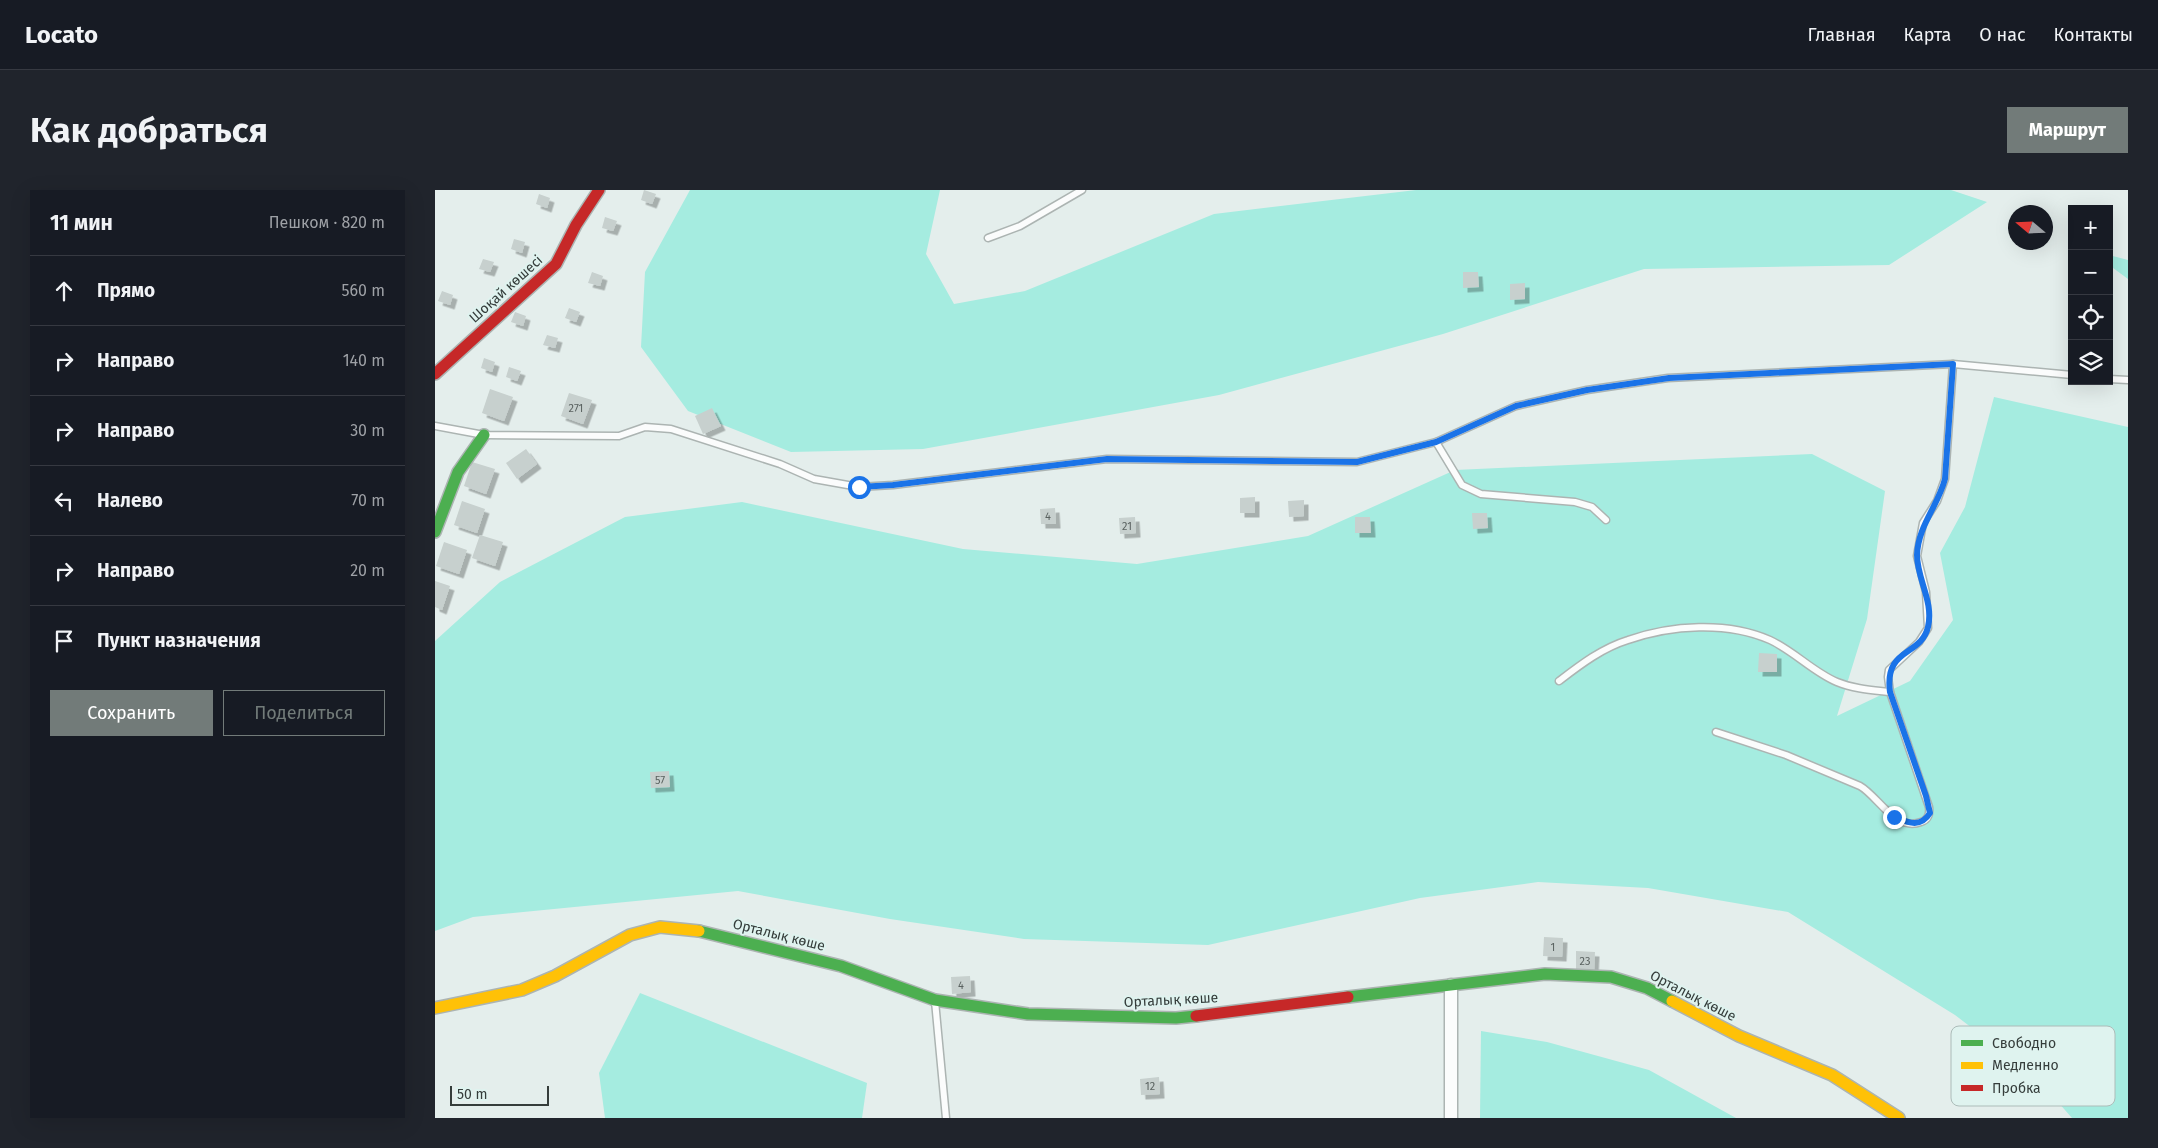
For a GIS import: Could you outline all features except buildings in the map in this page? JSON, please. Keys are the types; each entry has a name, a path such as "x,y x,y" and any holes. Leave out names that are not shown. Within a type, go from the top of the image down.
{"street":[{"name":"Шоқай көшесі","path":"435,374 556,264 576,225 599,190"},
{"path":"435,532 458,472 484,435"},
{"name":"Орталық көше","path":"435,1008 522,990 555,976 630,936 660,927 710,932 833,964 935,1000 1028,1014 1176,1018 1545,974 1611,977 1647,988 1739,1036 1832,1075 1899,1118"},
{"path":"1451,985 1451,1118"}],"lane":[{"path":"988,238 1020,226 1082,190"},
{"path":"1716,732 1786,755 1860,786 1871,792 1880,806 1894,817 1910,824 1921,822 1930,813 1890,692 1889,670 1919,642 1928,628 1926,592 1917,556 1923,524 1942,491 1945,479 1953,364"},
{"path":"435,426 484,435 619,436 645,427 671,430 780,464 814,479 859,487 893,485 1107,459 1357,462 1436,442 1516,406 1596,389 1669,378 1953,364 2068,375"},
{"path":"2113,379 2128,380"},
{"path":"1436,442 1462,485 1481,494 1575,502 1592,507 1606,520"},
{"path":"1559,681 1583,663 1627,640 1665,630 1719,628 1769,639 1829,678 1847,686 1890,692"},
{"path":"935,1000 946,1118"}],"green space":[{"path":"690,190 940,190 926,254 954,304 1025,291 1214,214 1416,190 1951,190 1987,202 1889,265 1644,269 1443,334 1219,395 923,449 791,452 688,411 641,347 645,272"},
{"path":"2113,256 2128,260 2128,279 2113,268"},
{"path":"1994,397 2128,427 2128,1118 2072,1118 2061,1106 2115,1106 2115,1026 1969,1026 1955,1015 1788,912 1648,888 1538,882 1420,898 1208,945 1024,939 890,919 738,891 473,917 435,931 435,641 500,582 625,517 742,502 963,549 1137,564 1308,536 1455,470 1812,454 1885,491 1867,619 1837,716 1910,681 1953,620 1940,553 1965,507"},
{"path":"640,993 867,1083 862,1118 605,1118 599,1073"},
{"path":"1481,1031 1547,1042 1649,1070 1736,1118 1480,1118"}],"traffic: fast":[{"path":"435,532 458,472 484,435"},
{"path":"699,931 841,966 935,1000 1028,1014 1176,1018 1196,1016"},
{"path":"1348,997 1545,974 1611,977 1647,988 1672,1001"}],"traffic: slow":[{"path":"435,1008 522,990 555,976 630,935 660,927 699,931"},
{"path":"1672,1001 1739,1036 1832,1075 1899,1118"}],"traffic: jam":[{"path":"435,374 556,264 576,225 599,190"},
{"path":"1196,1016 1348,997"}],"route":[{"path":"859,487 893,485 1107,459 1211,462 1357,462 1436,442 1516,406 1587,390 1669,378 1953,364 1945,479 1942,491 1923,524 1917,556 1926,592 1928,628 1919,642 1893,664 1889,670 1888,677 1890,692 1926,796 1930,813 1926,819 1915,824 1910,824 1894,817"}]}
